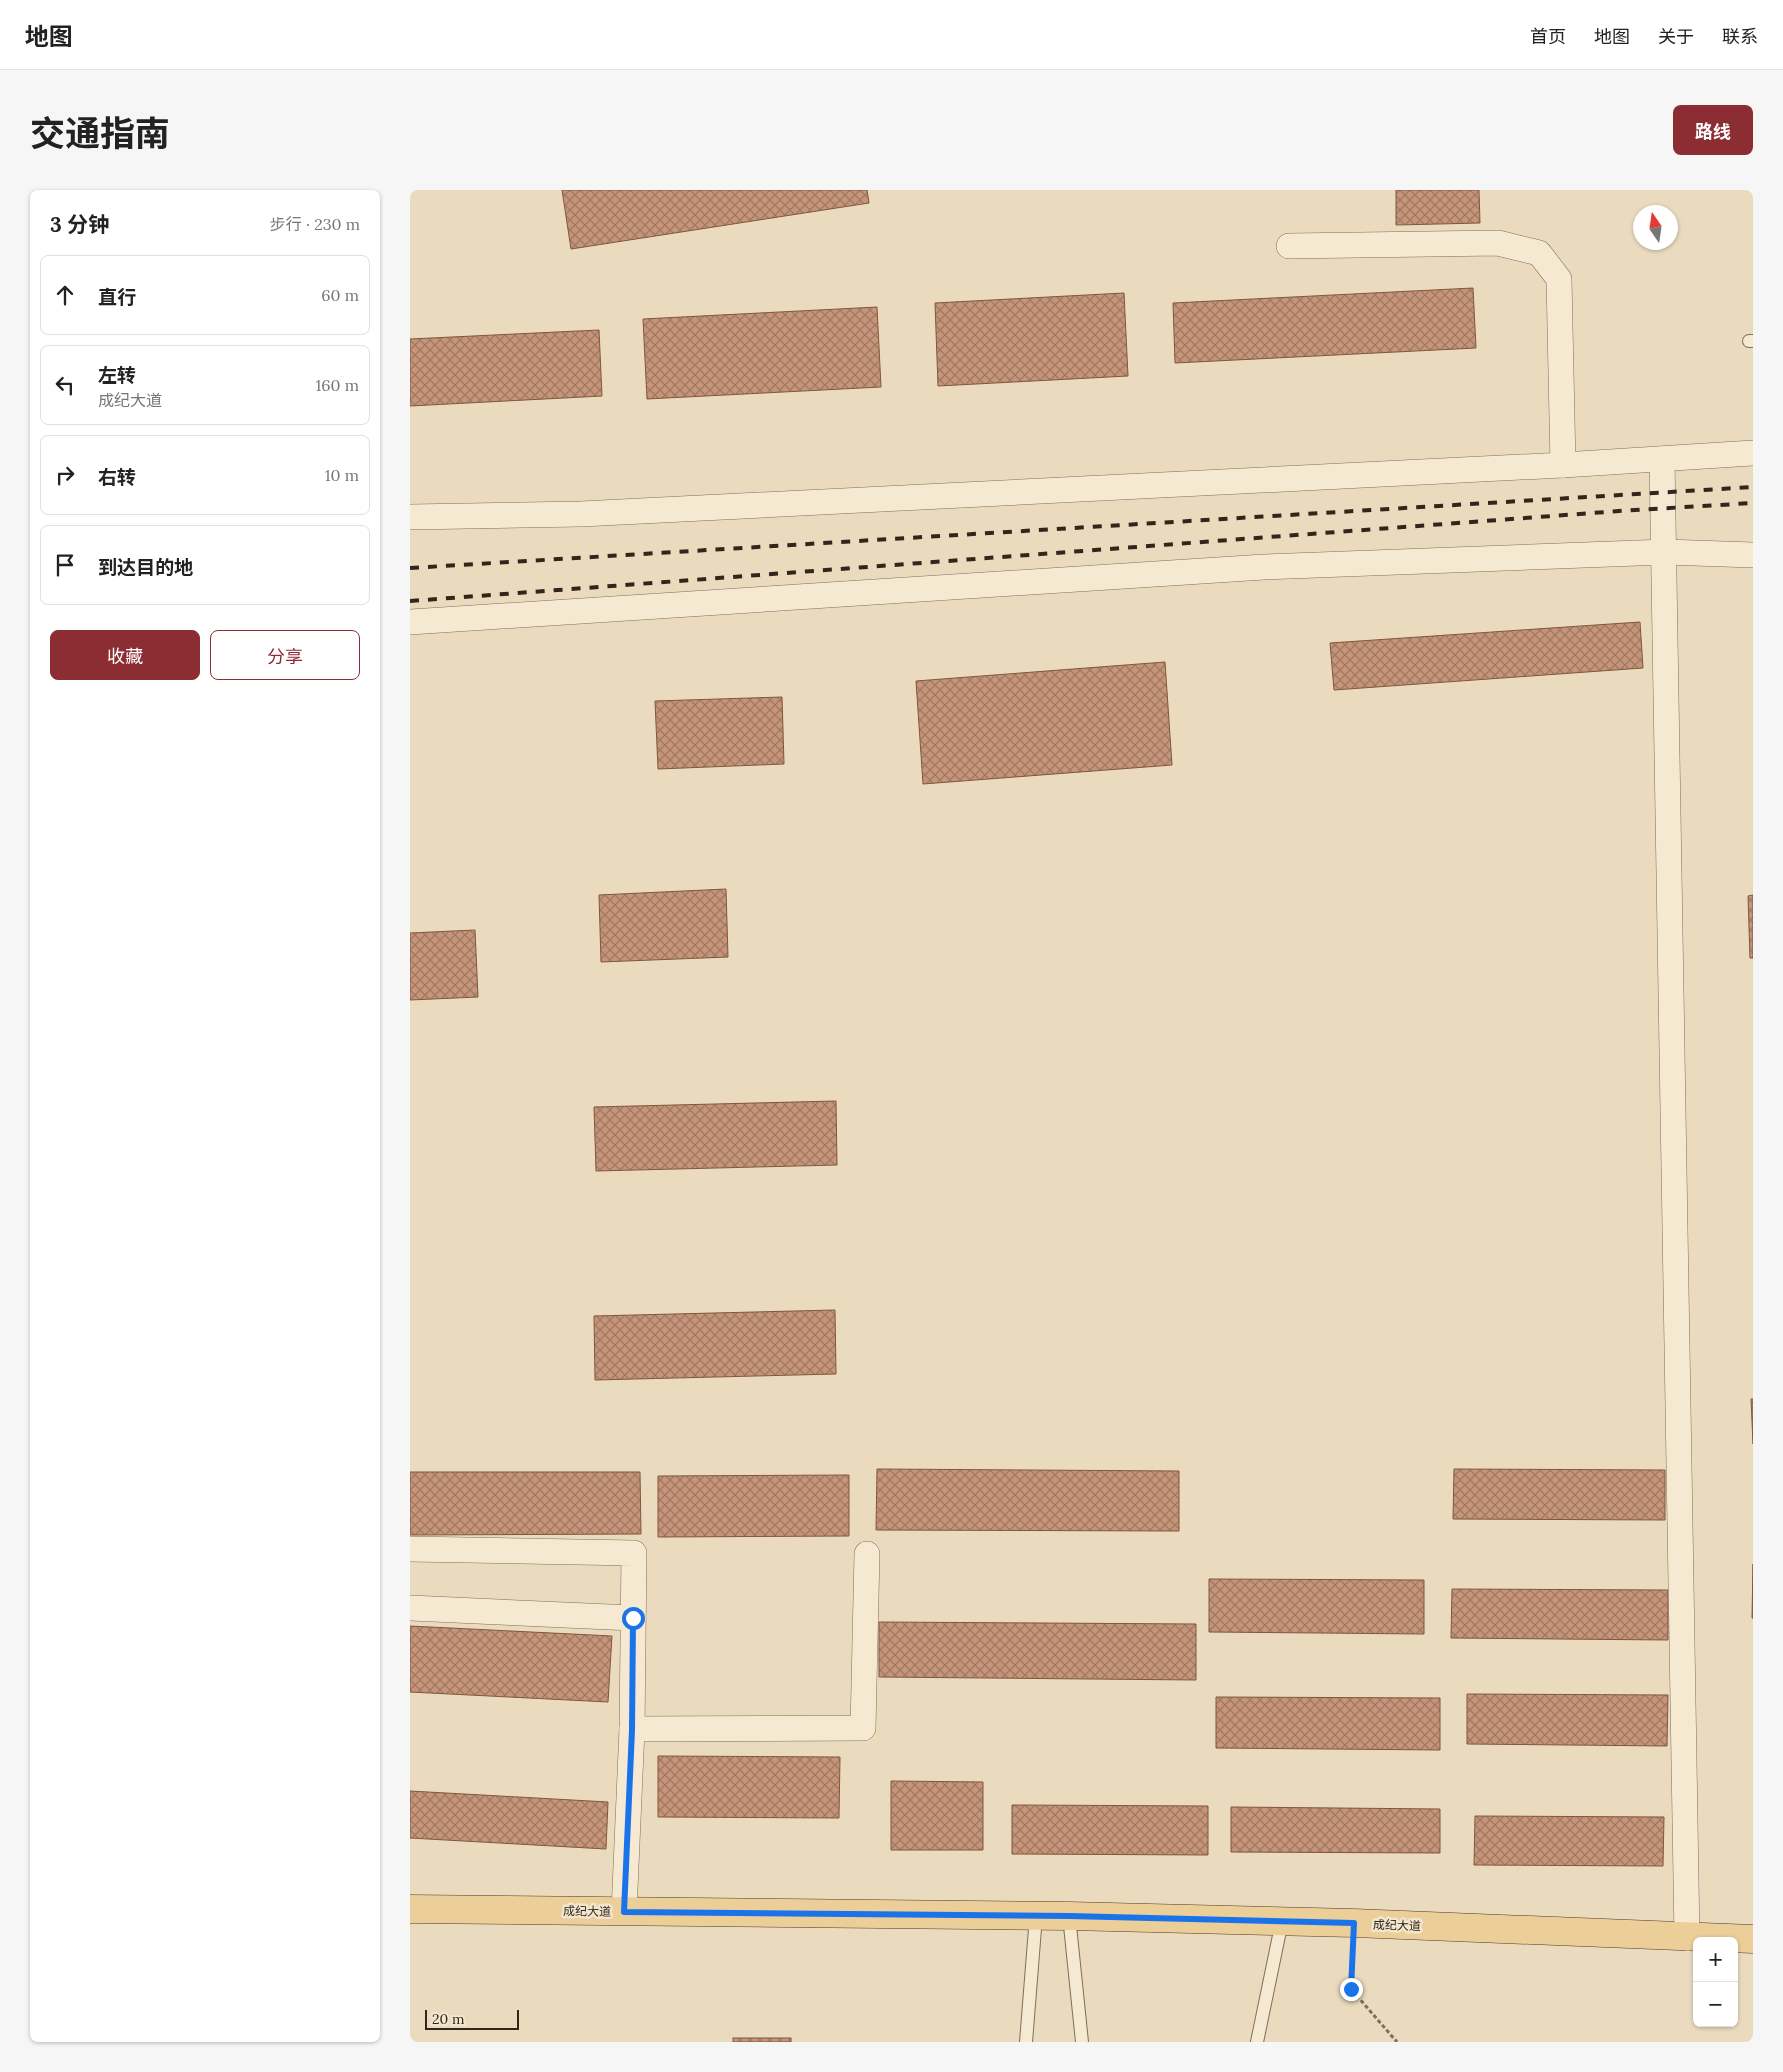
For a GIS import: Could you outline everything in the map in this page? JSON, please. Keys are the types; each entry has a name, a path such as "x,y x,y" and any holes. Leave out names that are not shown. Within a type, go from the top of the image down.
{"main road":[{"name":"成纪大道","path":"410,1909 1069,1916 1354,1923 1687,1938 1753,1939"}],"street":[{"path":"1289,246 1498,243 1539,253 1559,280 1563,465"},
{"path":"410,517 581,514 1563,465 1753,453"},
{"path":"1662,459 1687,1938"},
{"path":"410,622 1264,567 1665,552 1753,555"},
{"path":"410,1550 634,1553 632,1730 624,1912"},
{"path":"632,1730 863,1728 867,1554"},
{"path":"410,1608 633,1618"}],"lane":[{"path":"1026,2042 1036,1916"},
{"path":"1069,1916 1082,2042"},
{"path":"1257,2042 1282,1921"}],"path":[{"path":"1354,1923 1351,1989 1397,2042"}],"building":[{"path":"562,190 867,190 869,203 571,249"},
{"path":"1396,190 1479,190 1480,223 1396,225"},
{"path":"1473,288 1476,348 1175,363 1173,303"},
{"path":"1124,293 1128,376 938,386 935,303"},
{"path":"877,307 881,387 647,399 643,319"},
{"path":"599,330 602,396 410,406 410,339"},
{"path":"1640,622 1643,668 1334,690 1330,643"},
{"path":"1165,662 1172,765 923,784 916,681"},
{"path":"782,697 784,764 658,769 655,701"},
{"path":"726,889 728,957 601,962 599,895"},
{"path":"1753,895 1753,958 1750,958 1748,896"},
{"path":"475,930 478,997 410,1000 410,933"},
{"path":"836,1101 837,1165 596,1171 594,1107"},
{"path":"835,1310 836,1374 595,1380 594,1316"},
{"path":"1751,1399 1753,1399 1753,1444"},
{"path":"877,1469 1179,1471 1179,1531 876,1530"},
{"path":"1454,1469 1665,1470 1665,1520 1453,1519"},
{"path":"410,1472 640,1472 641,1534 410,1535"},
{"path":"849,1475 849,1536 658,1537 658,1476"},
{"path":"1753,1564 1753,1618 1752,1618"},
{"path":"1209,1579 1424,1580 1424,1634 1209,1632"},
{"path":"1452,1589 1668,1590 1668,1640 1451,1638"},
{"path":"879,1622 1196,1624 1196,1680 879,1677"},
{"path":"410,1626 612,1636 608,1702 410,1692"},
{"path":"1467,1694 1668,1695 1667,1746 1467,1744"},
{"path":"1216,1697 1440,1698 1440,1750 1216,1748"},
{"path":"658,1756 840,1757 839,1818 658,1817"},
{"path":"891,1781 983,1782 983,1850 891,1850"},
{"path":"410,1791 608,1802 606,1849 410,1838"},
{"path":"1012,1805 1208,1806 1208,1855 1012,1854"},
{"path":"1231,1807 1440,1809 1440,1853 1231,1852"},
{"path":"1475,1816 1664,1817 1663,1866 1474,1865"},
{"path":"733,2038 791,2038 791,2042 733,2042"}],"railway":[{"path":"410,568 1753,487"},
{"path":"410,601 1619,511 1753,503"}],"route":[{"path":"633,1618 632,1730 624,1912 1069,1916 1354,1923 1351,1989"}]}
